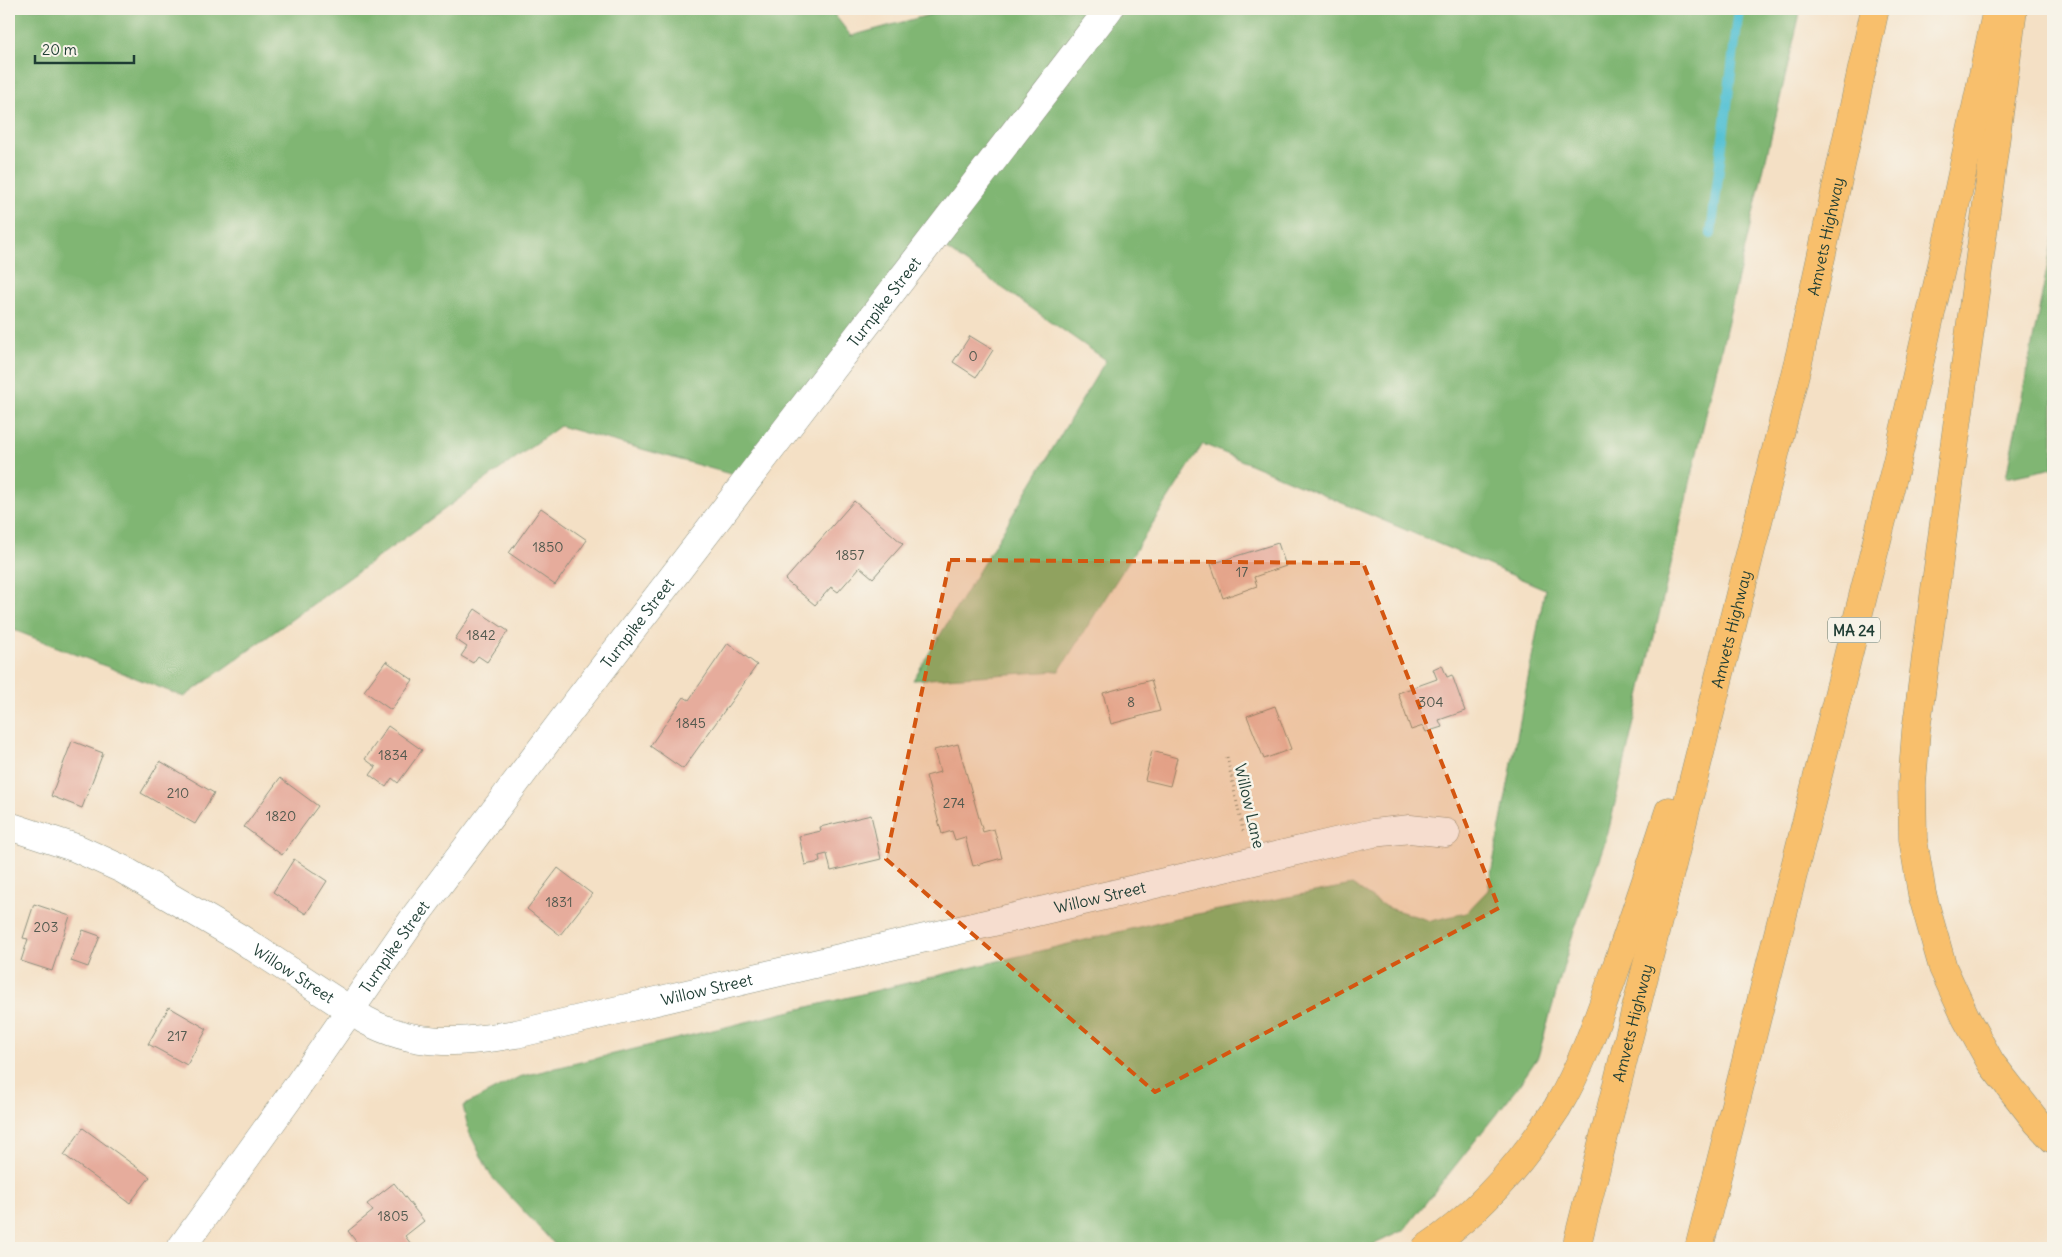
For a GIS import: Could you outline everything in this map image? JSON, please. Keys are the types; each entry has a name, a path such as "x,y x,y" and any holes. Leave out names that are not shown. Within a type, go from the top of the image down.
{"highway":[{"name":"Amvets Highway","path":"1576,1248 1802,345 1875,9"},
{"name":"MA 24","path":"1699,1248 1899,451 1948,239 1997,9"},
{"path":"2014,9 1916,731 1912,786 1913,839 1922,894 1943,968 1966,1018 1991,1063 2037,1122 2053,1139"},
{"path":"1426,1248 1444,1236 1497,1186 1531,1146 1557,1107 1578,1066 1606,995 1652,862 1758,526"}],"street":[{"name":"Turnpike Street","path":"181,1248 294,1091 416,915 569,712 1109,9"},
{"name":"Willow Street","path":"9,826 76,848 122,869 238,937 349,1010 382,1029 421,1040 464,1042 516,1034 1250,861 1392,830 1427,830 1446,833"}],"path":[{"name":"Willow Lane","path":"1227,757 1250,861"}],"highlighted area":[{"path":"950,560 1363,563 1499,908 1155,1092 886,859"}],"green space":[{"path":"9,9 830,9 851,36 951,9 1801,9 1608,833 1571,940 1538,1057 1517,1088 1404,1230 1366,1248 558,1248 491,1176 469,1132 463,1106 519,1077 1176,918 1352,885 1386,907 1431,921 1466,913 1488,890 1545,589 1203,444 1059,671 913,680 1106,360 932,239 748,479 560,426 184,697 9,628"},
{"path":"2053,238 2053,468 2006,478"}],"building":[{"path":"970,336 993,350 976,377 953,362"},
{"path":"854,501 903,544 873,578 860,567 838,592 831,587 815,605 785,580"},
{"path":"541,508 587,540 555,585 509,553"},
{"path":"1278,543 1286,566 1254,577 1257,586 1223,598 1211,564"},
{"path":"475,609 508,631 487,662 478,656 473,663 461,656 467,647 455,639"},
{"path":"728,643 757,665 683,769 650,746 684,697 689,700"},
{"path":"386,661 413,680 391,710 364,691"},
{"path":"1442,665 1447,677 1452,675 1465,711 1439,720 1442,727 1426,732 1423,726 1411,730 1398,693 1437,679 1433,669"},
{"path":"1151,680 1160,711 1111,724 1103,693"},
{"path":"1275,706 1291,749 1264,759 1247,716"},
{"path":"388,726 422,750 398,783 392,778 386,787 370,775 376,767 365,759"},
{"path":"72,741 103,753 82,808 51,796"},
{"path":"958,744 983,832 994,829 1002,858 973,866 965,837 955,840 952,831 942,834 926,776 940,772 934,750"},
{"path":"1152,751 1177,758 1170,786 1145,780"},
{"path":"160,761 214,793 195,824 141,793"},
{"path":"280,778 318,806 282,855 244,827"},
{"path":"871,815 881,859 831,871 827,854 819,856 820,862 805,865 799,836 821,831 820,827"},
{"path":"294,859 327,881 306,914 273,892"},
{"path":"558,868 592,894 560,935 527,909"},
{"path":"34,904 70,916 52,971 21,961 28,939 23,938"},
{"path":"83,930 100,936 88,967 71,961"},
{"path":"169,1007 207,1029 187,1065 148,1044"},
{"path":"83,1128 150,1177 130,1203 64,1155"},
{"path":"394,1183 424,1221 405,1236 414,1248 361,1248 348,1231 373,1211 367,1204"}],"waterway":[{"path":"1711,234 1739,9"}]}
